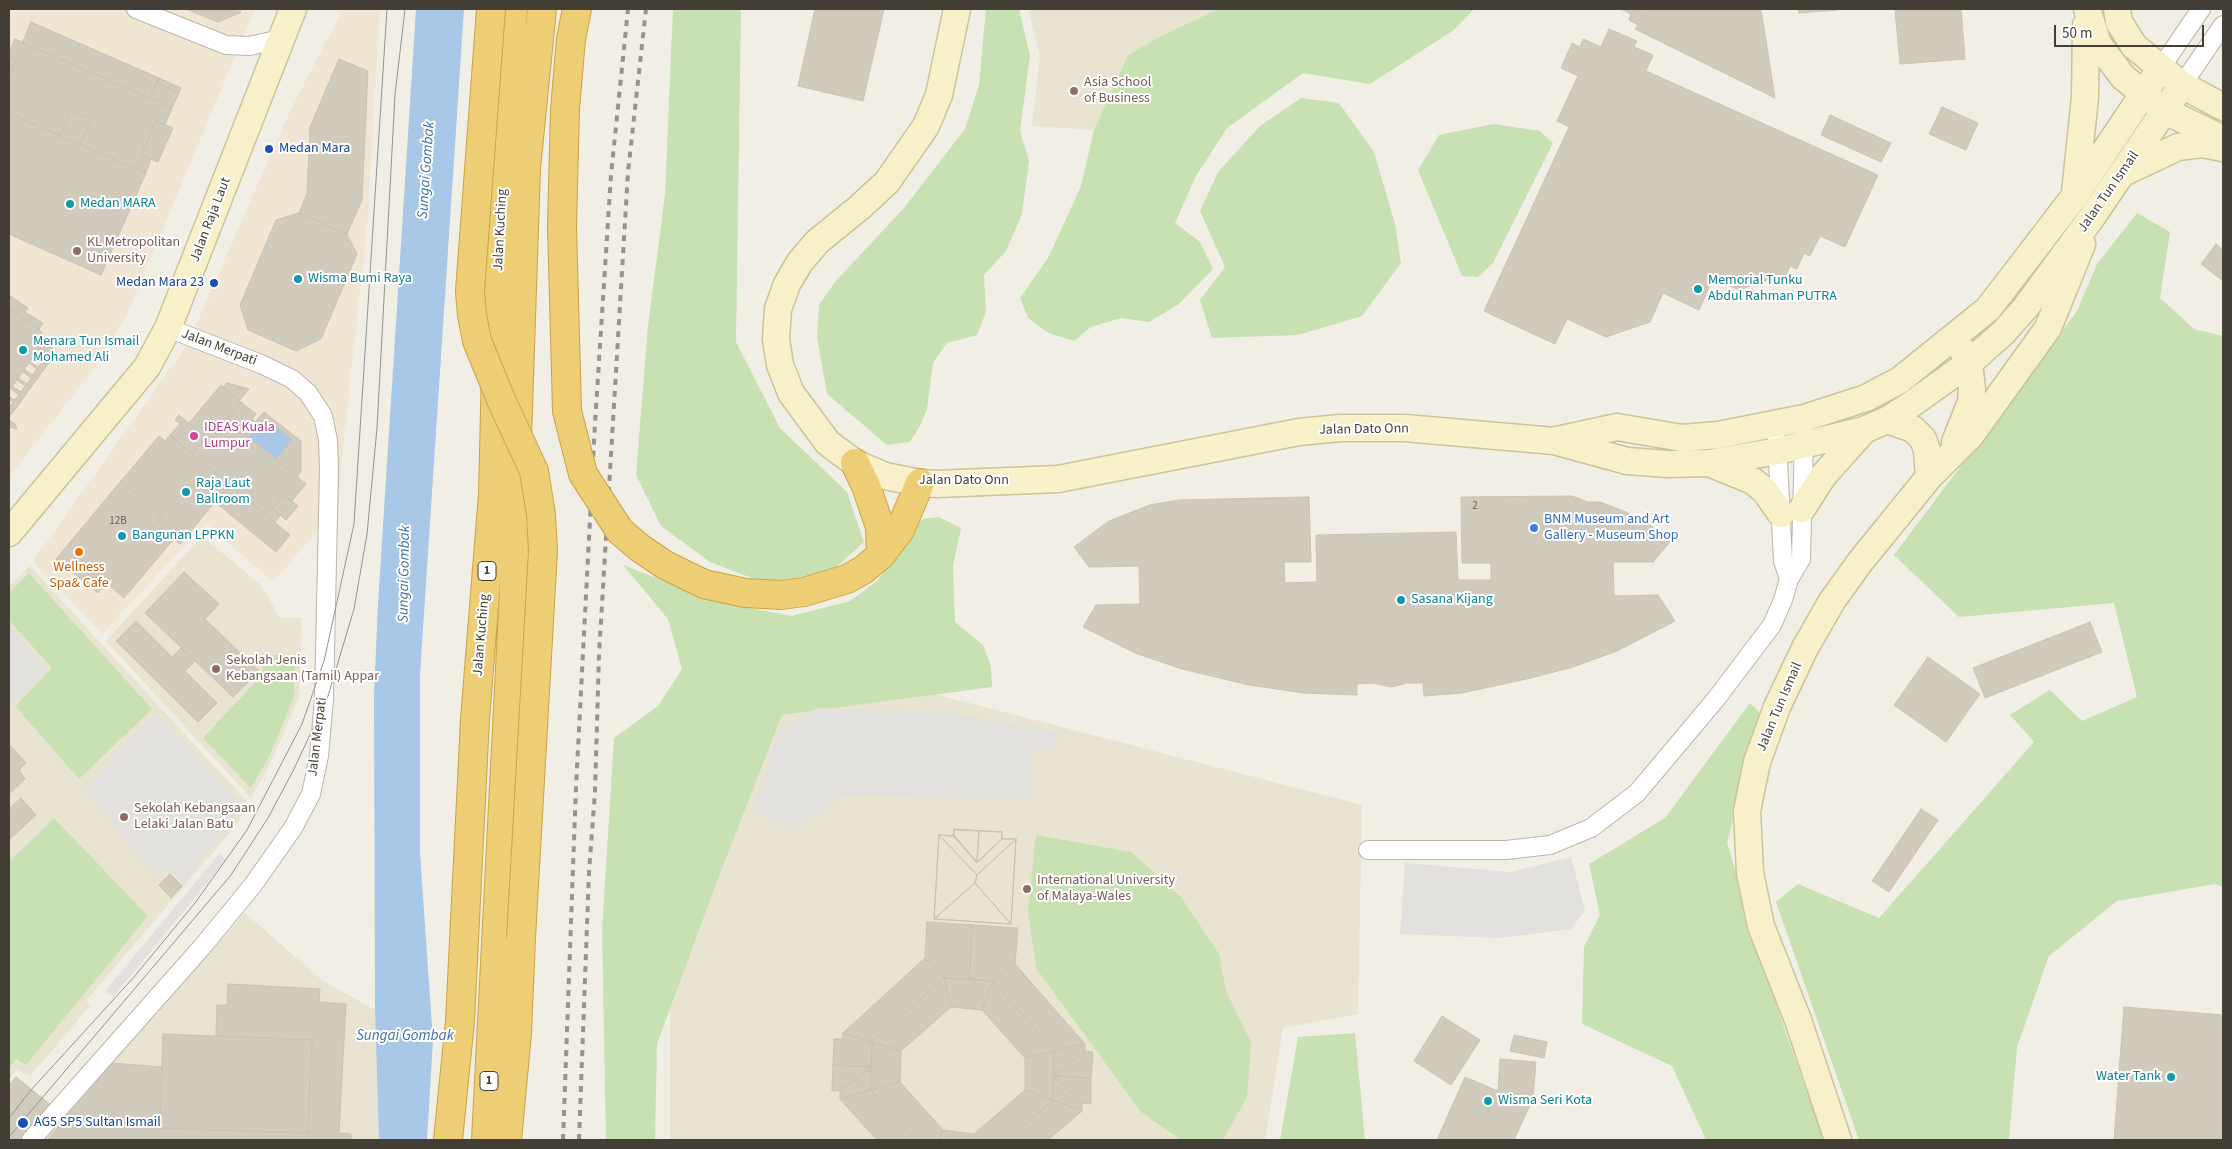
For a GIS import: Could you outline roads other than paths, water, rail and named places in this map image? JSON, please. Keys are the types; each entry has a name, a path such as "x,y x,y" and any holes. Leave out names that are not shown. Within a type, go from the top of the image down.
{"highway":[{"path":"491,9 470,291 472,315 477,341 534,472 541,515 543,551 517,1033 507,1140"},
{"name":"Jalan Kuching","path":"448,1140 460,1021 475,719 493,494 498,283 512,9"},
{"name":"Jalan Kuching","path":"486,1140 514,600 515,498 526,168 542,9"},
{"path":"577,9 571,39 565,109 562,226 567,410 583,474 620,530 640,548 665,565 704,584 745,593 781,595 804,592 846,579 864,570 881,555 900,530 920,483"},
{"path":"855,463 866,486 880,527 881,555"}],"street":[{"path":"136,9 226,45 249,46 281,39"},
{"name":"Jalan Raja Laut","path":"9,533 147,367 168,328 293,9"},
{"name":"Jalan Dato Onn","path":"957,9 939,95 926,126 887,182 817,242 800,262 787,284 778,309 776,339 780,366 791,393 828,443 855,463 885,476 920,483 947,484 1058,479 1299,432 1340,428 1405,428 1554,441 1627,461 1668,464 1709,462 1778,451 1804,444"},
{"path":"2086,9 2098,44 2109,61 2123,76 2165,110 2223,139"},
{"path":"2074,197 2085,96 2086,9"},
{"path":"2117,9 2119,22 2134,46 2182,85 2223,107"},
{"name":"Jalan Tun Ismail","path":"1804,418 1866,398 1900,380 1988,309 2074,197 2201,9"},
{"name":"Jalan Tun Ismail","path":"1804,444 1875,425 1977,357 2026,307 2092,216 2223,25"},
{"path":"2121,174 2178,147 2202,144 2223,148"},
{"path":"1997,400 2048,328 2074,269 2092,216"},
{"name":"Jalan Merpati","path":"31,1140 202,947 253,885 293,828 311,794 319,756 324,700 329,469 328,440 323,416 308,393 292,379 261,364 168,328"},
{"name":"Jalan Tun Ismail","path":"1838,1140 1798,1020 1761,926 1750,873 1747,811 1760,753 1777,707 1805,648 1832,601 1860,562 1929,477 1971,435 1997,400 1999,380 1995,367 1977,357 1960,333"},
{"name":"Jalan Tun Ismail","path":"1948,456 1971,402 1977,357"},
{"path":"1791,511 1804,444 1804,418"},
{"name":"Jalan Dato Onn","path":"1554,441 1617,427 1682,438 1718,435 1804,418"},
{"path":"1368,850 1506,850 1550,845 1591,828 1637,793 1716,699 1772,625 1789,580 1801,559 1778,451 1776,424"},
{"path":"1791,511 1823,476 1875,425 1913,429 1923,439 1927,450 1929,477"},
{"path":"1709,462 1753,481 1791,511"}],"water":[{"name":"Sungai Gombak","path":"416,9 464,9 420,674 420,853 433,1040 427,1140 379,1140 375,1010 374,695 378,604"},
{"path":"265,418 292,440 276,459 249,437"}],"tram line":[{"path":"9,1118 31,1090 134,977 195,903 247,830 302,724 324,661 354,524 387,9"},
{"path":"9,1137 231,875 268,818 294,769 328,696 354,609 367,534 377,428 395,95 405,9"}],"railway":[{"path":"563,1140 576,787 595,423 611,175 628,9"},
{"path":"579,1140 589,872 595,792 599,654 628,172 646,9"}],"place":[{"name":"Asia School of Business","path":"1074,91"},
{"name":"Medan Mara","path":"269,149"},
{"name":"Medan MARA","path":"70,204"},
{"name":"KL Metropolitan University","path":"77,251"},
{"name":"Wisma Bumi Raya","path":"298,279"},
{"name":"Medan Mara 23","path":"214,283"},
{"name":"Memorial Tunku Abdul Rahman PUTRA","path":"1698,289"},
{"name":"Menara Tun Ismail Mohamed Ali","path":"23,350"},
{"name":"IDEAS Kuala Lumpur","path":"194,436"},
{"name":"Raja Laut Ballroom","path":"186,492"},
{"name":"BNM Museum and Art Gallery - Museum Shop","path":"1534,528"},
{"name":"Bangunan LPPKN","path":"122,536"},
{"name":"Wellness Spa& Cafe","path":"79,552"},
{"name":"Sasana Kijang","path":"1401,600"},
{"name":"Sekolah Jenis Kebangsaan (Tamil) Appar","path":"216,669"},
{"name":"Sekolah Kebangsaan Lelaki Jalan Batu","path":"124,817"},
{"name":"International University of Malaya-Wales","path":"1027,889"},
{"name":"Water Tank","path":"2171,1077"},
{"name":"Wisma Seri Kota","path":"1488,1101"},
{"name":"AG5 SP5 Sultan Ismail","path":"23,1123"}]}
